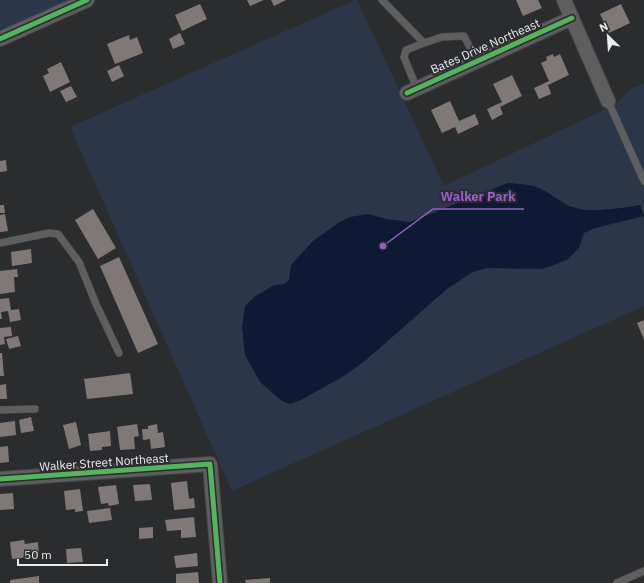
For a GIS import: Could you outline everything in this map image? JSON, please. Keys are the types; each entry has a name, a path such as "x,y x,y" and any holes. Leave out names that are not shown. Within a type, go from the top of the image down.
{"street":[{"path":"0,39 87,0"},
{"path":"564,0 608,100"},
{"name":"Bates Drive Northeast","path":"412,91 572,18"},
{"name":"Walker Street Northeast","path":"0,479 210,464 220,583"}],"lane":[{"path":"382,0 424,43"},
{"path":"412,91 404,57 406,50 442,37 464,36 477,61"},
{"path":"608,100 644,181"},
{"path":"0,243 49,233 58,234 69,246 79,262 96,304 119,353"},
{"path":"0,410 35,409"},
{"path":"617,583 644,571"}],"shaded area":[{"path":"0,0 87,0 0,39"},
{"path":"357,0 444,186 616,104 631,88 644,84 644,306 232,491 70,127"},
{"path":"508,183 525,184 537,187 571,207 583,209 608,210 640,205 644,216 595,228 584,233 579,248 568,259 542,269 486,268 471,273 447,289 366,360 344,376 301,400 290,404 282,401 260,382 245,355 242,327 245,306 254,297 274,285 284,284 289,280 291,265 313,241 338,223 350,217 368,214 386,219 410,222"}],"building":[{"path":"247,0 264,0 250,6"},
{"path":"271,0 286,0 274,6"},
{"path":"516,0 538,0 542,8 523,16"},
{"path":"200,4 207,19 182,31 175,15"},
{"path":"621,4 630,23 609,33 600,14"},
{"path":"180,33 185,44 173,49 169,39"},
{"path":"129,35 130,40 137,37 143,53 115,64 107,44"},
{"path":"553,54 554,57 560,54 569,75 548,85 551,94 539,99 534,88 549,81 541,63 547,60 546,57"},
{"path":"61,62 70,82 50,92 43,76 49,73 47,69"},
{"path":"119,65 124,76 112,82 107,71"},
{"path":"512,75 522,96 500,107 503,114 492,120 487,109 502,102 493,84"},
{"path":"71,86 77,97 66,102 60,91"},
{"path":"450,101 459,121 475,114 479,124 458,134 455,127 442,133 431,110"},
{"path":"6,160 7,171 0,172 0,161"},
{"path":"0,205 4,205 5,213 0,213"},
{"path":"93,209 116,248 98,259 75,220"},
{"path":"5,214 8,231 0,232 0,215"},
{"path":"31,249 32,263 12,266 11,252"},
{"path":"119,257 158,344 138,353 100,266"},
{"path":"17,269 18,277 14,277 15,292 0,294 0,271"},
{"path":"9,298 11,310 19,309 21,320 10,322 8,311 1,312 2,319 0,319 0,299"},
{"path":"644,320 644,340 637,323"},
{"path":"11,327 12,336 4,337 5,344 0,345 0,328"},
{"path":"18,336 21,346 9,349 6,339"},
{"path":"0,353 2,353 4,376 0,376"},
{"path":"130,373 133,394 87,399 84,379"},
{"path":"6,384 7,399 0,399 0,385"},
{"path":"31,417 34,431 21,433 19,420"},
{"path":"15,421 16,435 0,437 0,423"},
{"path":"76,422 81,445 69,449 63,425"},
{"path":"137,424 139,436 134,437 135,449 120,450 117,427"},
{"path":"157,424 158,433 163,432 165,447 151,449 150,439 143,440 142,429 148,429 148,426"},
{"path":"110,431 111,446 102,447 102,450 90,451 88,434"},
{"path":"8,446 9,462 0,463 0,447"},
{"path":"187,481 189,499 194,498 195,508 174,510 171,483"},
{"path":"150,484 152,500 135,501 133,485"},
{"path":"116,485 119,504 109,506 108,503 101,504 98,487"},
{"path":"80,489 83,511 75,512 75,509 66,510 64,491"},
{"path":"13,493 14,509 0,510 0,494"},
{"path":"110,508 112,520 89,523 87,511"},
{"path":"194,517 196,537 181,538 181,530 167,531 165,520"},
{"path":"153,527 153,538 139,539 139,528"},
{"path":"24,540 25,544 38,542 39,556 12,559 10,542"},
{"path":"81,548 83,562 67,563 66,549"},
{"path":"197,553 198,566 176,568 174,556"},
{"path":"198,572 199,583 176,583 176,574"},
{"path":"39,576 39,583 10,583 10,580"},
{"path":"270,578 270,583 246,583 245,580"}],"cycle path":[{"path":"0,39 87,0"},
{"path":"407,93 572,18"},
{"path":"0,479 210,464 220,583"}],"place":[{"name":"Walker Park","path":"383,246"}]}
